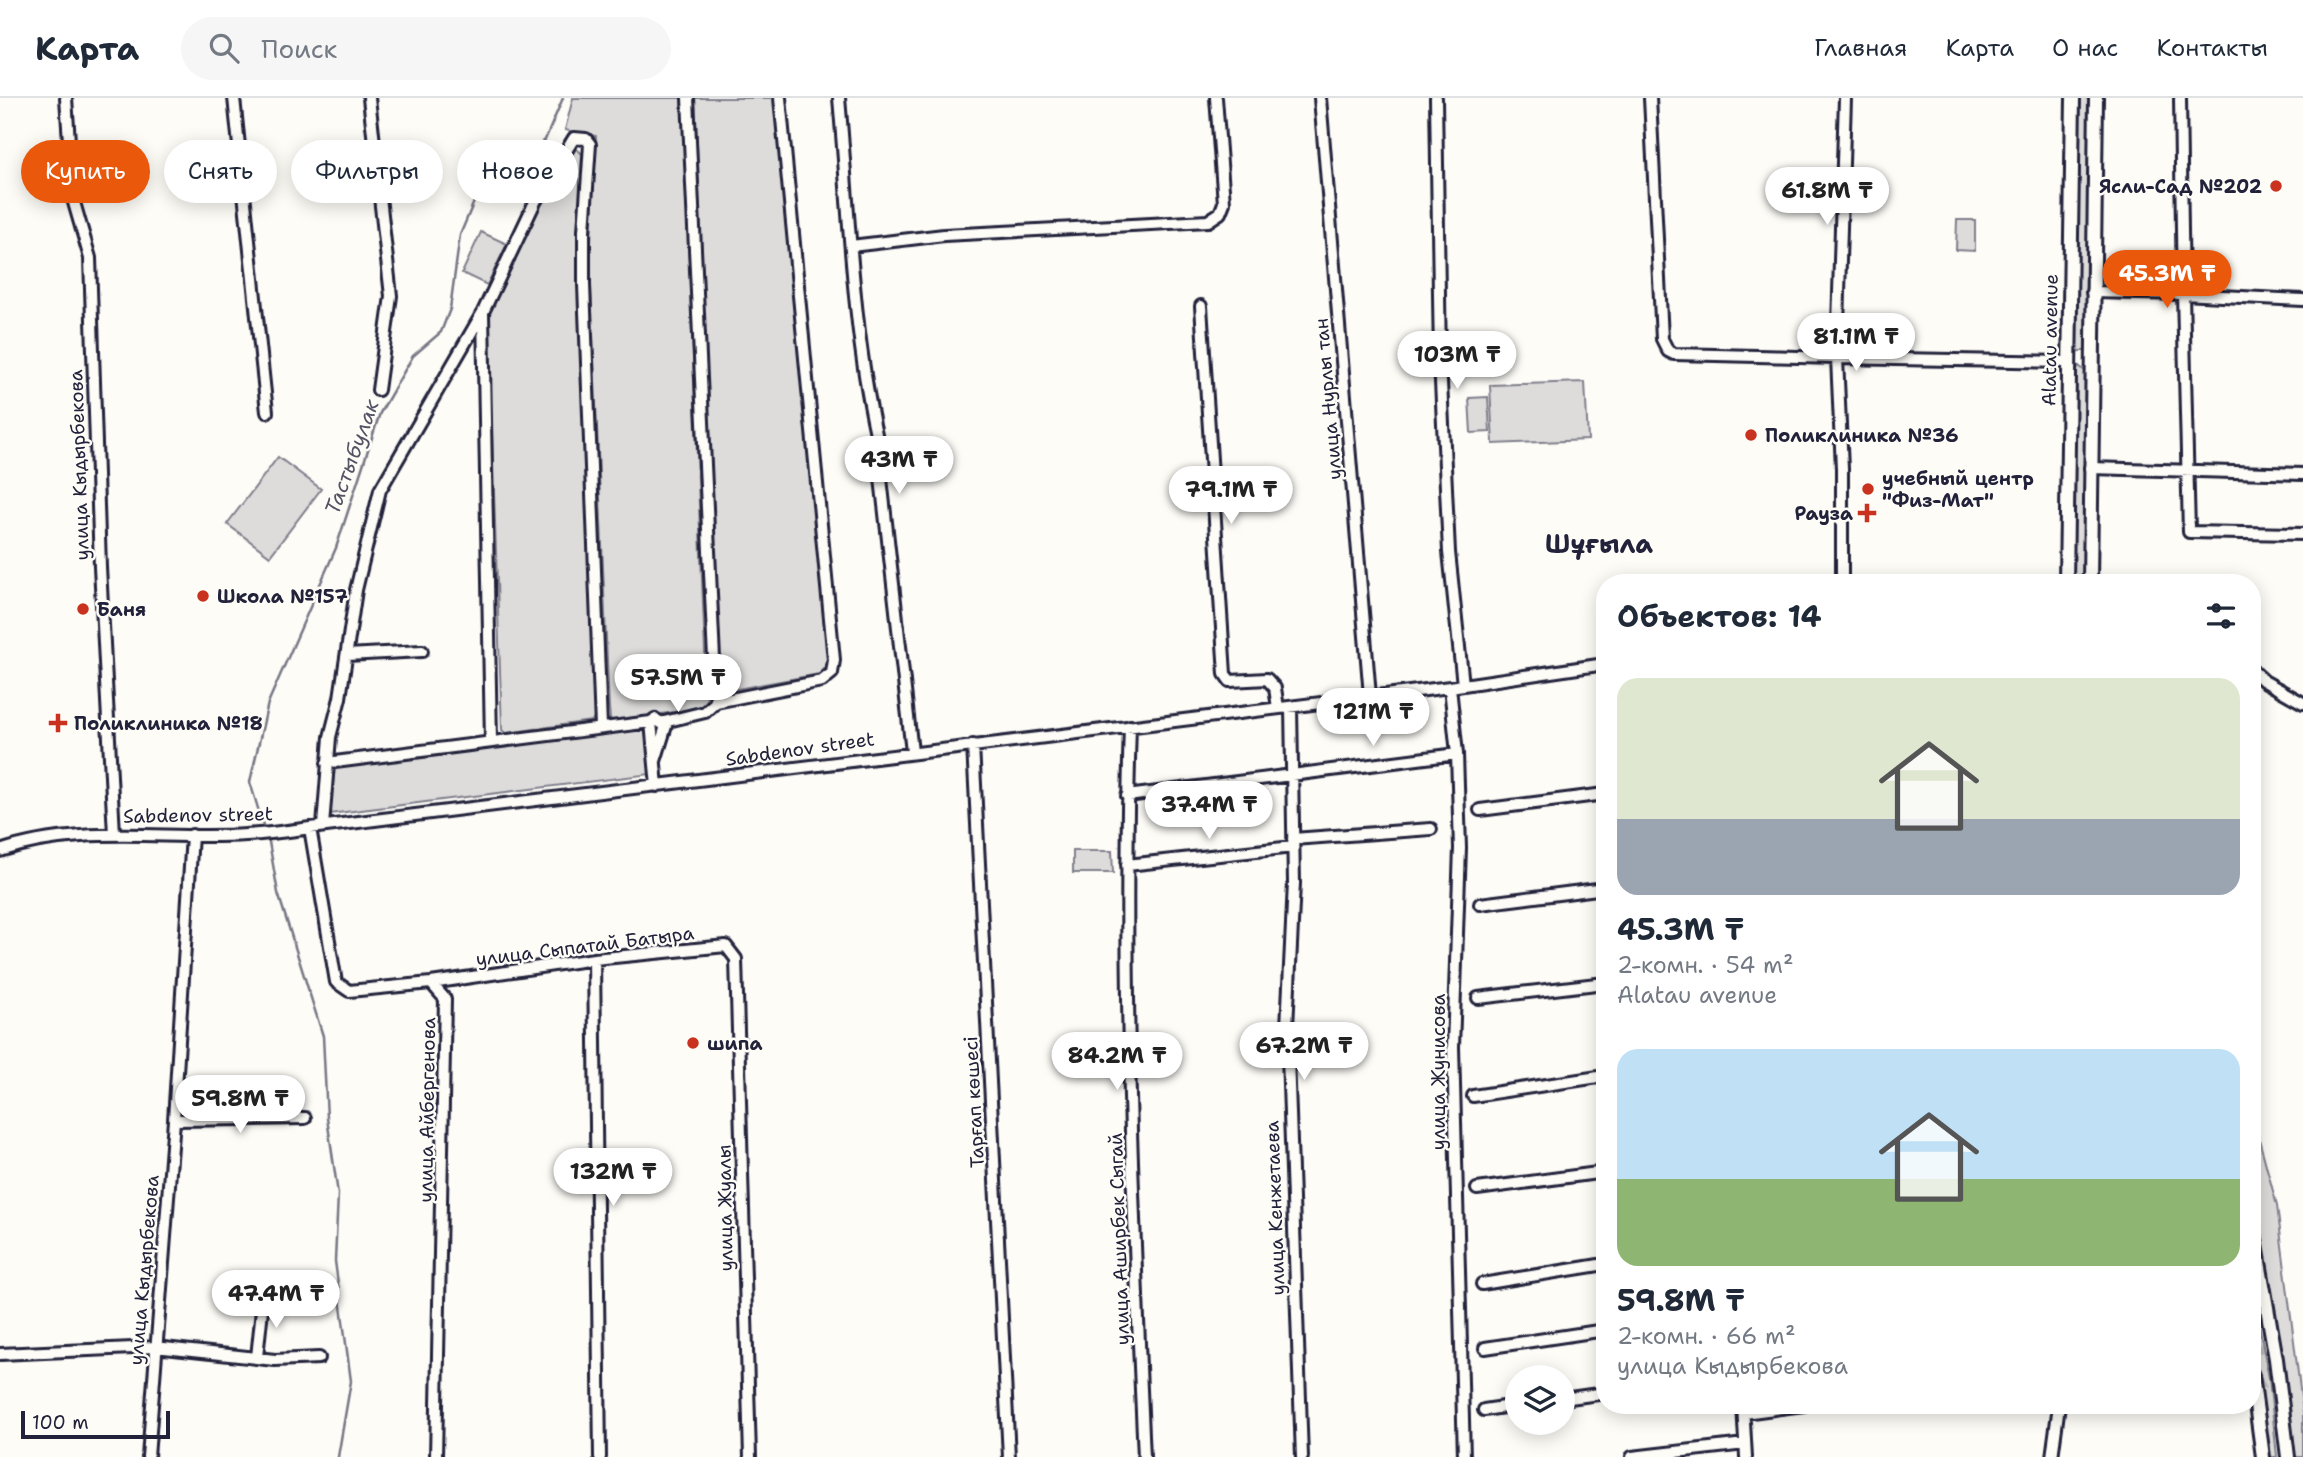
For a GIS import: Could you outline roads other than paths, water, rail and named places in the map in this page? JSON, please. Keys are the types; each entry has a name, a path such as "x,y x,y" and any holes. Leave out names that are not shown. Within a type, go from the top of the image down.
{"main road":[{"name":"Alatau avenue","path":"2066,574 2073,98"},
{"path":"2090,574 2096,98"},
{"path":"2068,362 2091,363"},
{"path":"2261,1273 2276,1359 2288,1457"},
{"path":"2257,1414 2263,1457"}],"street":[{"name":"улица Кыдырбекова","path":"66,98 73,199 90,258 100,567 114,834"},
{"path":"234,98 267,412"},
{"path":"369,98 391,296 378,390"},
{"path":"688,98 716,702"},
{"path":"327,763 651,722 656,719 664,722 705,712 716,702 822,681 832,673 834,660 780,98"},
{"path":"839,98 851,246 869,400 876,434 912,752"},
{"path":"851,246 944,235 1208,221 1220,212 1224,203 1216,98"},
{"name":"улица Нурлы тан","path":"1320,98 1370,696"},
{"path":"1436,98 1440,360 1449,552 1463,685"},
{"path":"1650,98 1662,339 1668,351 1674,354 2068,362"},
{"path":"1842,574 1842,469 1837,358 1845,98"},
{"path":"2180,98 2185,471 2189,532 2303,534"},
{"path":"323,826 327,763 356,590 380,490 483,312 535,202 568,143 574,138 586,139 590,144 584,231 584,285 601,727"},
{"path":"2092,292 2303,300"},
{"path":"1201,306 1225,674 1230,681 1267,680 1275,688 1278,708"},
{"path":"483,312 491,741"},
{"path":"2090,468 2303,474"},
{"path":"347,655 422,651"},
{"name":"Sabdenov street","path":"0,851 23,843 114,834 246,835 310,828 1450,687 1596,665"},
{"path":"2261,679 2303,703"},
{"name":"улица Жунисова","path":"1450,687 1457,754 1460,884 1453,1047 1464,1457"},
{"name":"улица Кенжетаева","path":"1291,707 1293,843 1287,1027 1302,1457"},
{"path":"651,722 657,786"},
{"path":"655,761 665,731 664,722"},
{"name":"улица Аширбек Сыгай","path":"1130,726 1127,865 1136,1280 1144,1457"},
{"name":"Тарғап көшесі","path":"973,745 1009,1457"},
{"path":"1127,796 1457,754"},
{"path":"1480,810 1596,795"},
{"path":"310,828 336,982 349,991 431,983"},
{"path":"1127,865 1293,843 1431,829"},
{"name":"улица Кыдырбекова","path":"148,1457 174,1120 192,835"},
{"path":"1480,904 1596,889"},
{"name":"улица Сыпатай Батыра","path":"431,983 594,959 726,947 736,959"},
{"path":"594,959 600,1457"},
{"name":"улица Жуалы","path":"736,959 750,1457"},
{"name":"улица Айбергенова","path":"431,983 445,999 446,1011 436,1457"},
{"path":"1478,998 1596,984"},
{"path":"1473,1096 1596,1077"},
{"path":"174,1120 305,1118"},
{"path":"1476,1189 1596,1173"},
{"path":"1482,1283 1596,1265"},
{"path":"257,1357 263,1300"},
{"path":"1485,1348 1596,1331"},
{"path":"0,1354 155,1347 275,1360 319,1358"},
{"path":"1575,1397 1596,1394"},
{"path":"1484,1409 1505,1406"},
{"path":"1744,1414 1746,1457"},
{"path":"2052,1457 2058,1414"},
{"path":"1632,1457 1745,1444"}],"waterway":[{"name":"Тастыбулак","path":"263,825 250,782 268,703 336,548 380,413 413,356 441,332 450,309 460,235 476,197 545,140 563,98"},
{"name":"Тастыбулак","path":"269,842 278,893 323,1036 327,1118 338,1194 335,1261 351,1381 338,1457"}],"place":[{"name":"Ясли-Сад №202","path":"2276,186"},
{"name":"Поликлиника №36","path":"1751,435"},
{"name":"учебный центр \"Физ-Мат\"","path":"1868,489"},
{"name":"Рауза","path":"1867,513"},
{"name":"Школа №157","path":"203,596"},
{"name":"Баня","path":"83,609"},
{"name":"Поликлиника №18","path":"58,723"},
{"name":"шипа","path":"693,1043"}],"district":[{"name":"Шұғыла","path":"1599,543"}]}
